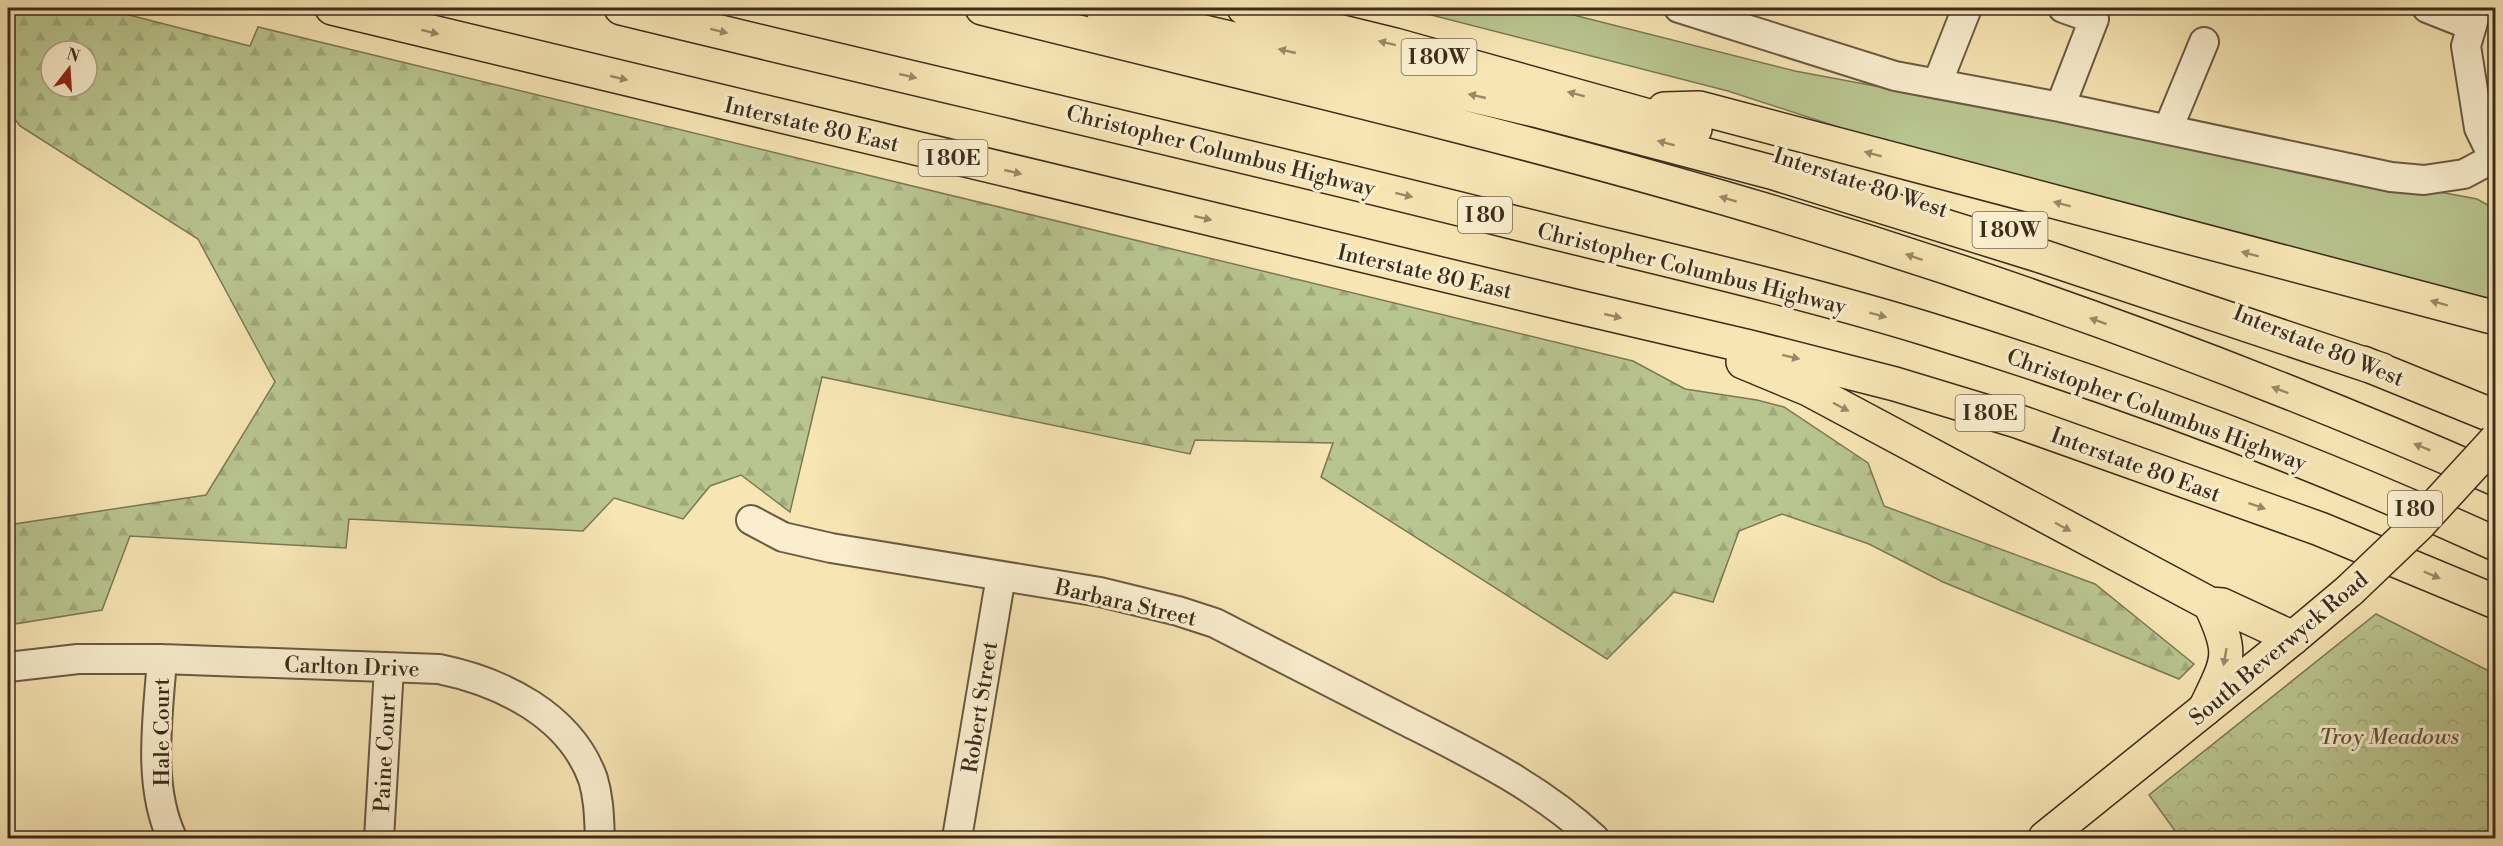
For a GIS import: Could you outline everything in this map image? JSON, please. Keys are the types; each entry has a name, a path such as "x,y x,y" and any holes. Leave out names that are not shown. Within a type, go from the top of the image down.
{"main road":[{"name":"Interstate 80 East","path":"333,8 1653,325 1750,346 1895,384 2017,421 2319,529 2496,602"},
{"name":"Christopher Columbus Highway","path":"621,8 1257,158 1781,289 1921,327 2173,411 2334,474 2496,544"},
{"name":"I 80","path":"982,8 1561,153 1724,198 1885,247 2178,351 2335,411 2496,479"},
{"path":"1102,8 1550,114 1771,172 2041,256 2382,370"},
{"name":"Interstate 80 West","path":"1245,8 1395,45 1632,109 1805,163 2048,243 2198,297 2496,417"},
{"path":"1632,109 1699,108 2496,318"},
{"path":"1653,325 1808,389 2210,604 2222,605 2293,639"},
{"name":"South Beverwyck Road","path":"2045,838 2293,639 2350,590 2418,525 2496,440"},
{"path":"2205,709 2220,676 2228,649 2210,604"}],"street":[{"path":"1679,8 1895,76 2060,106 2391,177 2424,180 2464,174 2494,161 2479,128 2466,46 2473,16 2427,8"},
{"path":"1937,84 1967,8"},
{"path":"2060,106 2094,19 2063,8"},
{"path":"2168,129 2204,42"},
{"name":"Barbara Street","path":"751,520 783,537 1135,599 1215,623 1490,764 1561,809 1594,838"},
{"name":"Robert Street","path":"957,838 1001,576"},
{"name":"Carlton Drive","path":"8,667 78,659 162,659 439,669 465,674 492,684 537,709 567,735 583,756 593,781 599,807 600,838"},
{"name":"Hale Court","path":"162,659 156,751 161,806 172,838"},
{"name":"Paine Court","path":"379,838 389,668"}],"green space":[{"path":"8,8 102,8 250,46 258,27 1633,361 1685,389 1757,400 1784,407 1868,463 1884,506 2095,584 2194,664 2179,679 1943,582 1869,544 1782,514 1739,531 1713,602 1674,592 1607,659 1321,477 1333,443 1195,440 1190,454 822,377 790,512 741,475 710,486 683,519 614,498 583,531 349,519 346,548 130,536 102,610 8,625 8,525 206,495 275,382 198,239 20,126 8,110"},
{"path":"1404,8 1546,8 1795,71 2477,199 2495,209 2495,304 1967,169 1728,91"},
{"name":"Troy Meadows","path":"2376,614 2495,674 2495,838 2177,838 2178,835 2149,795"}]}
